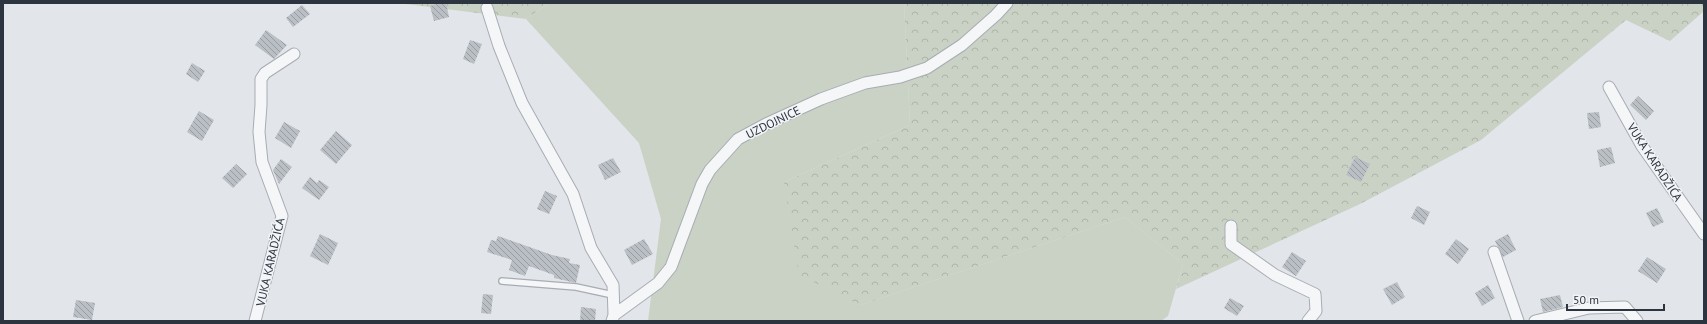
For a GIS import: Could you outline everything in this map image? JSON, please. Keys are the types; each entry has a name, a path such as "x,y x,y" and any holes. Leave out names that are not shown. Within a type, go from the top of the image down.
{"street":[{"name":"UZDOJNICE","path":"613,318 658,283 671,268 702,184 710,170 738,139 766,124 821,99 865,83 900,77 927,68 962,45 996,15 1006,3"},
{"path":"488,8 499,46 522,103 573,194 591,248 613,285 613,318"},
{"name":"VUKA KARADŽIĆA","path":"255,321 282,216 262,162 259,132 262,105 261,79 265,73 294,54"},
{"name":"VUKA KARADŽIĆA","path":"1609,87 1642,146 1704,234"},
{"path":"1231,226 1230,244 1275,275 1315,294 1316,311 1308,321"},
{"path":"1494,252 1518,321"},
{"path":"1535,321 1589,308 1625,307 1637,321"}],"lane":[{"path":"502,281 576,287 614,295"}],"green space":[{"path":"398,3 549,3 526,19"},
{"path":"549,3 904,3 910,125 784,182 860,305 1125,217 1183,264 1168,316 1161,321 648,321 661,219 639,143 526,19"},
{"path":"904,3 1704,3 1704,11 1670,41 1626,20 1481,140 1360,204 1176,289 1183,264 1125,217 860,305 799,275 784,182 910,125"}],"building":[{"path":"439,3 446,3 449,17 434,21 430,6"},
{"path":"302,5 310,14 293,27 286,18"},
{"path":"266,30 287,45 274,59 255,45"},
{"path":"470,40 482,44 474,64 463,59"},
{"path":"192,63 205,71 198,82 186,74"},
{"path":"1638,96 1654,111 1646,120 1630,105"},
{"path":"199,111 214,120 202,141 187,132"},
{"path":"1599,112 1601,127 1589,129 1587,113"},
{"path":"284,122 300,131 291,148 275,138"},
{"path":"336,131 352,145 336,164 320,150"},
{"path":"1611,147 1615,163 1600,167 1597,150"},
{"path":"1355,157 1370,164 1361,182 1346,175"},
{"path":"613,158 621,172 605,180 598,165"},
{"path":"281,159 292,167 279,184 273,170"},
{"path":"236,164 247,174 233,188 222,178"},
{"path":"310,177 317,183 319,180 329,187 319,200 302,188"},
{"path":"545,191 557,196 549,214 537,209"},
{"path":"1417,206 1430,212 1424,225 1411,218"},
{"path":"1657,208 1664,222 1653,227 1646,213"},
{"path":"320,234 338,243 328,265 310,256"},
{"path":"1508,234 1516,250 1503,257 1495,241"},
{"path":"498,236 552,255 570,259 569,263 580,265 576,283 554,278 554,275 529,266 525,276 509,270 512,260 487,252 491,240 496,241"},
{"path":"644,239 653,254 632,265 624,250"},
{"path":"1456,239 1469,249 1458,264 1445,254"},
{"path":"1292,252 1306,261 1296,276 1282,267"},
{"path":"1647,257 1666,269 1657,283 1638,271"},
{"path":"1397,282 1405,297 1392,305 1383,289"},
{"path":"1488,285 1495,298 1482,306 1475,293"},
{"path":"483,294 493,295 491,314 481,313"},
{"path":"1560,295 1563,307 1543,312 1540,299"},
{"path":"1230,298 1244,306 1237,316 1224,308"},
{"path":"76,300 95,303 92,320 73,317"},
{"path":"581,307 596,309 595,321 580,321"}]}
